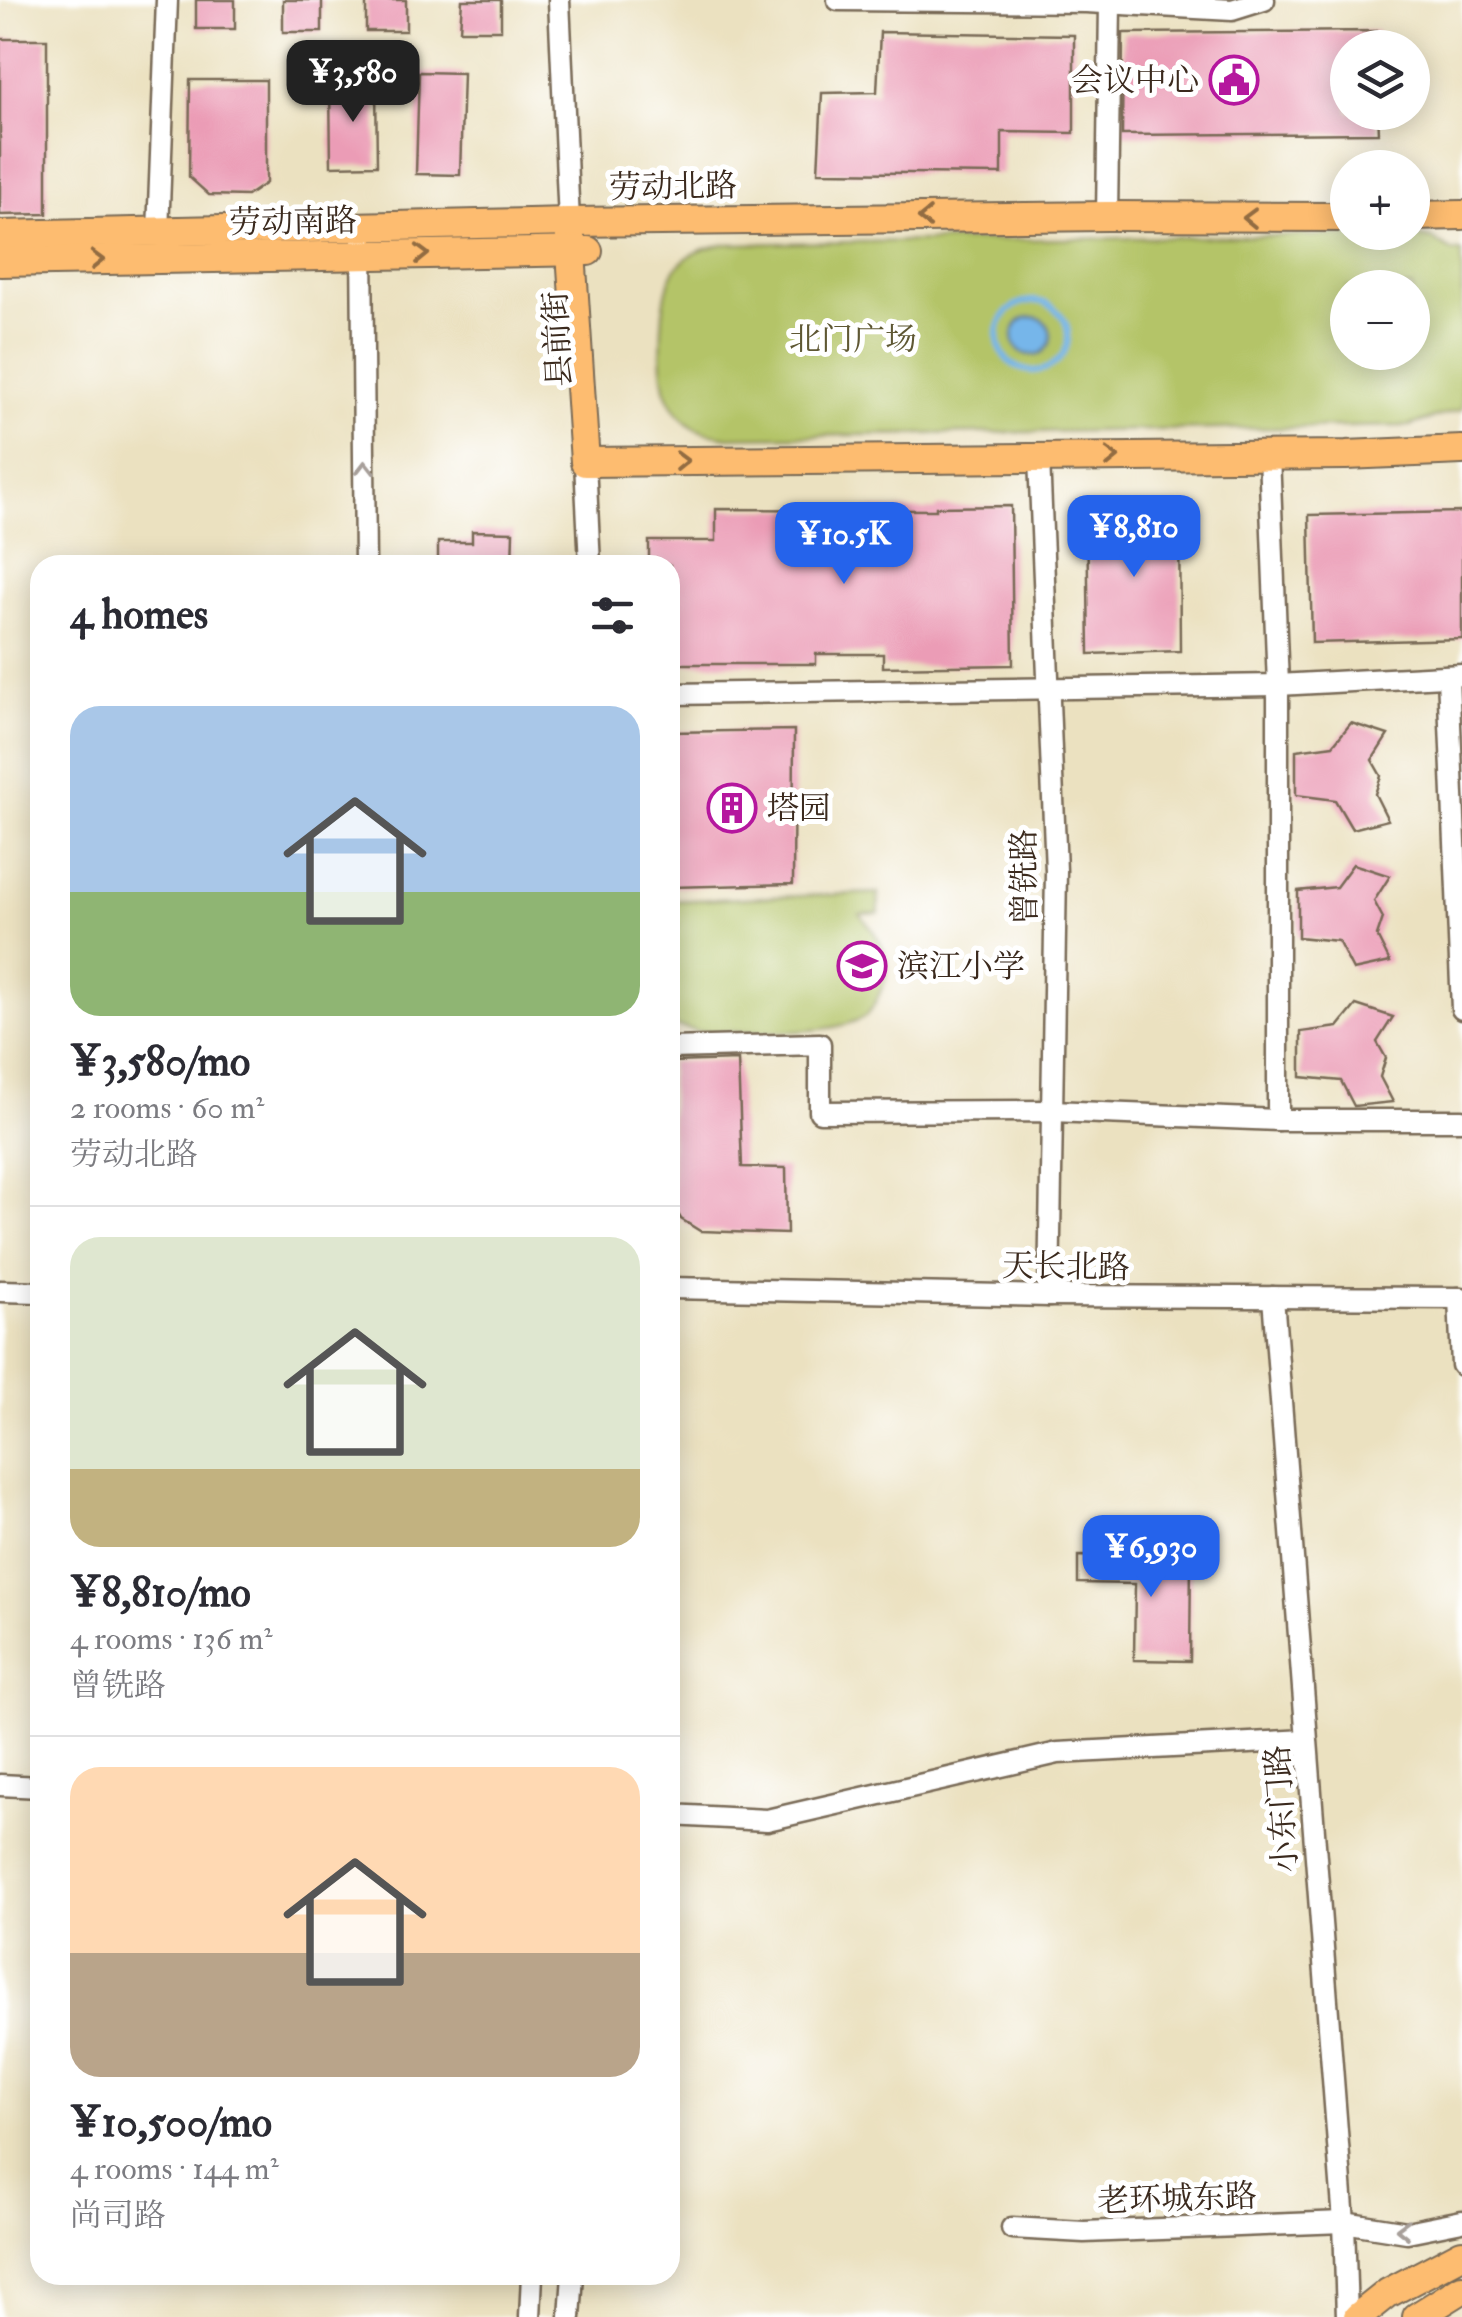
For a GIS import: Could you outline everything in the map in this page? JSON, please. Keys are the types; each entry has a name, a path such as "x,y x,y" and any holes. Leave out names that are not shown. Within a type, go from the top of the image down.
{"main road":[{"path":"1430,216 1462,215"},
{"name":"劳动北路","path":"0,235 158,232 362,242 578,222 1330,217"},
{"name":"县前街","path":"578,222 592,462"},
{"name":"劳动南路","path":"0,262 362,242 579,252"},
{"path":"592,462 1269,456 1462,450"},
{"path":"1358,2317 1388,2293 1462,2254"},
{"path":"1418,2317 1462,2288"}],"street":[{"path":"158,232 167,0"},
{"name":"县前街","path":"558,0 567,185 578,222"},
{"path":"838,0 1087,1 1232,10 1264,0"},
{"path":"1107,216 1110,4"},
{"path":"362,242 365,555"},
{"path":"1269,456 1278,685 1278,1120"},
{"name":"曾铣路","path":"1038,458 1056,871 1049,1296"},
{"name":"县前街","path":"589,555 586,493 592,462"},
{"path":"680,694 1278,685 1455,675 1462,1009"},
{"path":"680,1048 820,1044 820,1112 1052,1110 1278,1120 1462,1120"},
{"name":"天长北路","path":"680,1288 1049,1296 1460,1298"},
{"path":"0,1292 30,1292"},
{"name":"小东门路","path":"1273,1297 1344,2222 1347,2317"},
{"path":"1460,1298 1462,1365"},
{"path":"680,1815 766,1820 1058,1754 1306,1740"},
{"path":"0,1785 30,1786"},
{"name":"老环城东路","path":"1012,2228 1084,2232 1344,2222 1407,2232 1462,2221"},
{"path":"530,2317 532,2285"},
{"path":"570,2317 572,2285"}],"green space":[{"name":"北门广场","path":"1330,235 1330,250 1430,250 1432,239 1453,252 1462,252 1462,409 1409,426 728,437 711,434 685,421 668,397 661,344 671,277 682,262 724,244"},
{"path":"878,893 879,913 860,914 886,959 885,979 878,997 865,1016 831,1028 784,1032 696,1031 680,1027 680,901"}],"water":[{"path":"1032,317 1046,322 1051,336 1046,350 1032,355 1018,350 1013,336 1018,322"}],"building":[{"path":"196,0 235,0 235,29 196,29"},
{"path":"283,0 322,0 322,32 283,32"},
{"path":"366,0 406,0 406,31 366,31"},
{"path":"462,0 501,0 501,30 460,30"},
{"name":"会议中心","path":"1330,31 1330,130 1378,133 1122,135 1123,33"},
{"path":"880,32 1074,35 1074,133 1002,132 1002,174 818,172 822,93 877,92"},
{"path":"0,39 47,39 47,214 0,215"},
{"path":"419,72 463,73 460,175 416,174"},
{"path":"190,80 266,80 266,183 247,196 209,195 189,177"},
{"path":"330,84 376,84 377,165 331,166"},
{"path":"1011,506 1013,665 883,667 883,654 816,654 816,664 680,664 680,555 649,555 649,541 716,541 716,509"},
{"path":"1179,508 1180,651 1089,654 1087,509"},
{"path":"1462,512 1462,639 1312,643 1309,515"},
{"path":"472,531 513,532 512,555 438,555 438,542 472,542"},
{"path":"1351,723 1388,735 1372,760 1381,776 1375,794 1388,820 1352,829 1335,800 1296,795 1296,750 1333,745"},
{"name":"塔园","path":"794,730 793,884 680,887 680,732"},
{"path":"1353,864 1390,876 1374,901 1383,918 1377,936 1390,962 1353,970 1338,941 1298,937 1298,891 1336,887"},
{"path":"1356,1005 1393,1017 1377,1042 1386,1058 1380,1077 1393,1102 1354,1106 1341,1081 1301,1077 1301,1032 1338,1027"},
{"path":"738,1060 742,1167 786,1168 787,1234 700,1231 681,1219 680,1062"},
{"path":"1078,1556 1191,1557 1190,1661 1134,1660 1135,1584 1078,1583"}],"waterway":[{"path":"1033,301 1057,312 1068,336 1057,360 1033,371 1009,360 998,336 1009,312 1033,301"}],"place":[{"name":"会议中心","path":"1234,80"},
{"name":"塔园","path":"732,808"},
{"name":"滨江小学","path":"862,966"}]}
